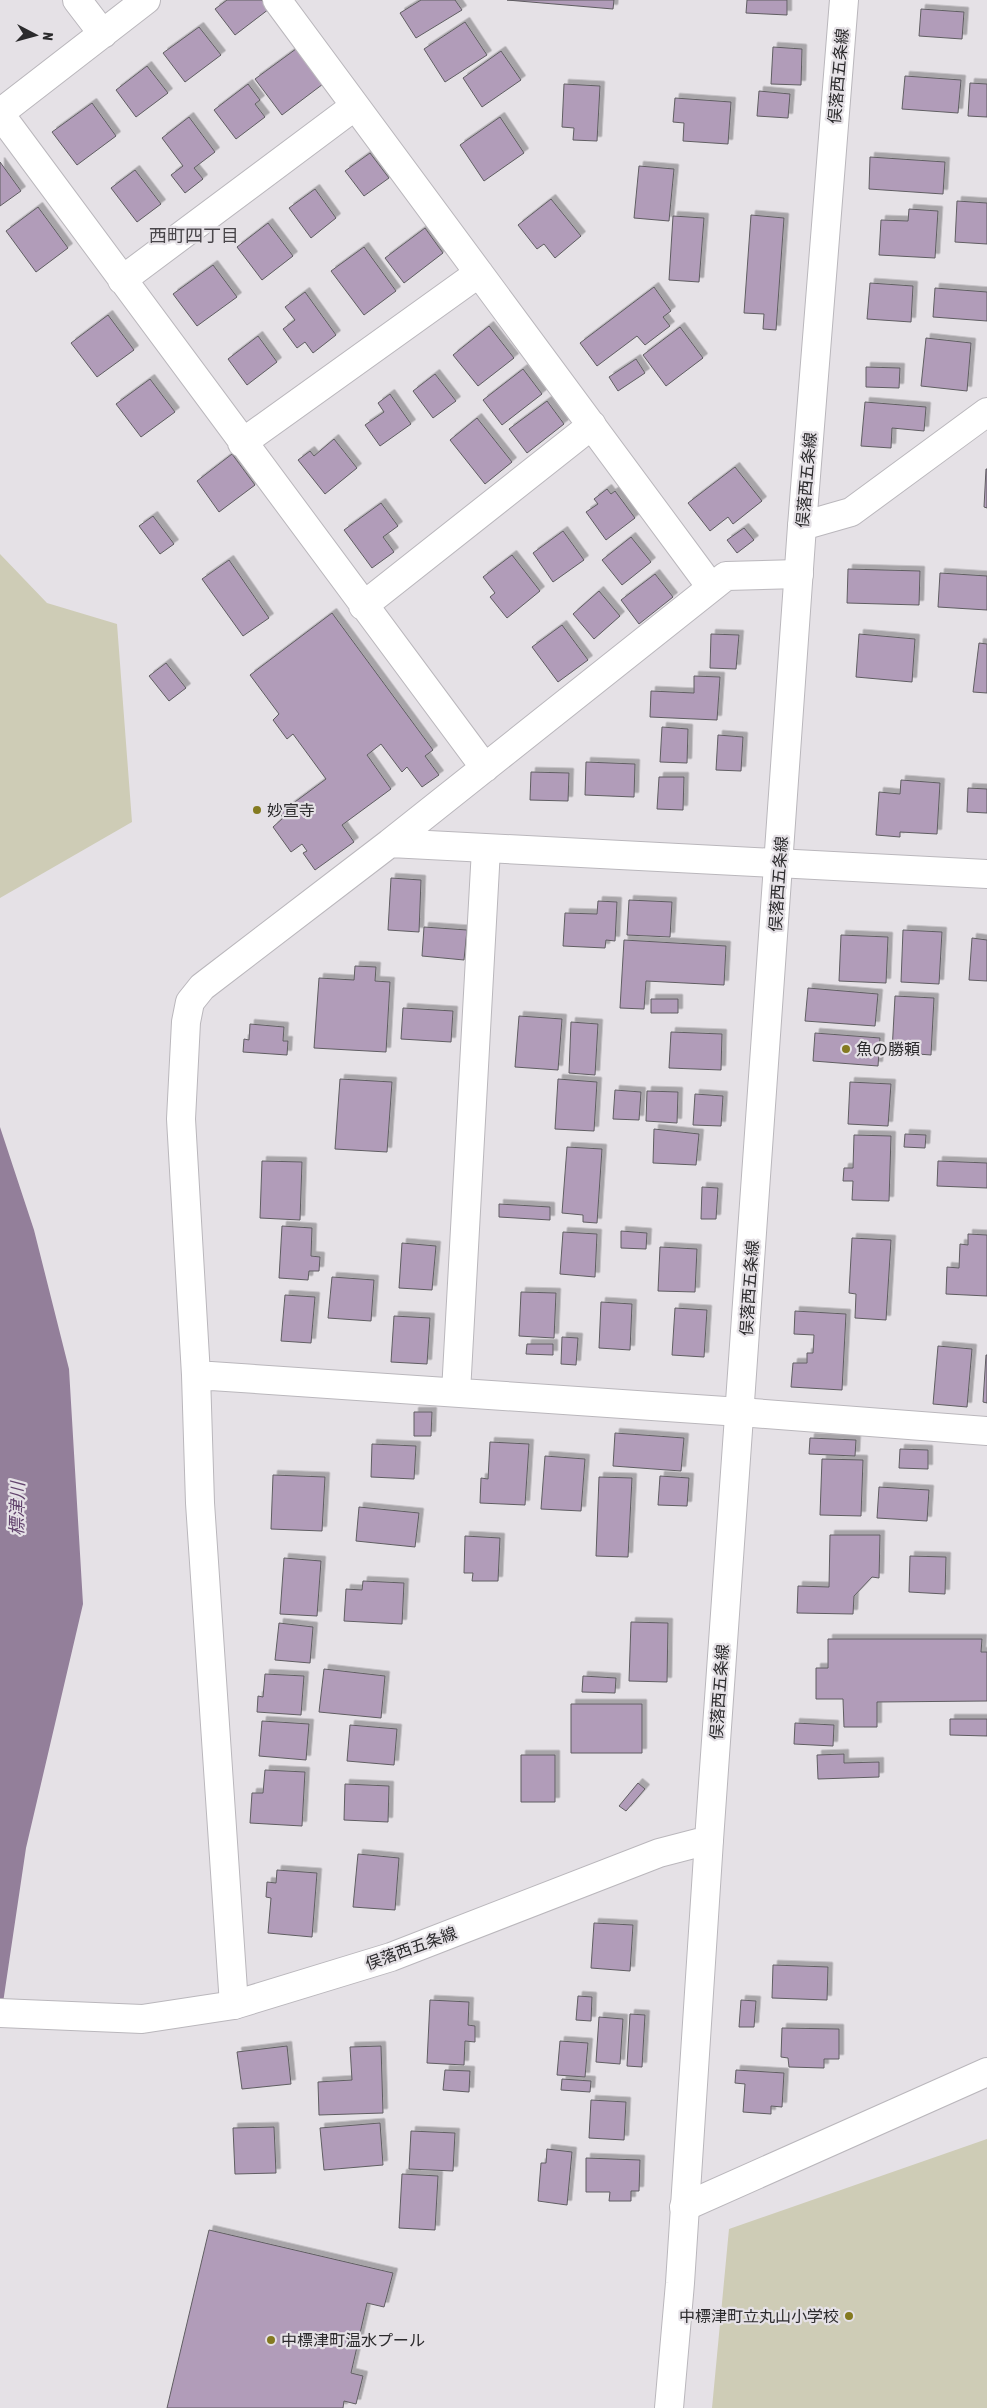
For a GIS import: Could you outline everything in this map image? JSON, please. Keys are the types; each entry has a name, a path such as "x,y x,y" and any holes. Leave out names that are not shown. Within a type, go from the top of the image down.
{"street":[{"path":"77,0 102,34"},
{"path":"146,0 0,114 242,443 485,768"},
{"path":"277,0 711,587"},
{"name":"俣落西五条線","path":"0,2012 142,2018 234,2005 391,1958 659,1853 709,1840 780,863 802,526 844,0"},
{"path":"122,280 355,106"},
{"path":"242,443 479,273"},
{"path":"802,526 851,512 987,412"},
{"path":"363,606 592,426"},
{"path":"234,2005 200,1503 196,1375 181,1119 183,1050 190,1002 202,987 390,843 726,576 799,574"},
{"path":"390,843 987,874"},
{"path":"456,1392 486,849"},
{"path":"196,1375 740,1412 987,1431"},
{"path":"669,2408 709,1840"},
{"path":"684,2207 987,2072"}],"shaded area":[{"path":"0,554 47,603 117,624 132,822 0,898"},
{"name":"中標津町立丸山小学校","path":"987,2139 987,2408 712,2408 729,2229"}],"water":[{"name":"標津川","path":"0,1127 34,1230 69,1369 83,1604 26,1848 0,2023"}],"building":[{"path":"227,0 262,0 269,9 235,35 215,9"},
{"path":"421,0 455,0 462,10 416,38 400,13"},
{"path":"507,0 614,0 613,9"},
{"path":"747,0 787,0 787,15 746,13"},
{"path":"921,9 964,12 962,39 919,36"},
{"path":"465,22 487,55 445,82 424,49"},
{"path":"199,27 221,55 185,82 163,53"},
{"path":"300,46 327,81 282,115 255,79"},
{"path":"773,47 802,49 801,85 771,84"},
{"path":"501,51 521,80 482,107 463,78"},
{"path":"147,66 168,93 136,117 116,90"},
{"path":"905,76 961,80 958,113 902,109"},
{"path":"970,83 987,84 987,117 968,116"},
{"path":"248,84 260,100 255,104 265,117 236,139 214,110"},
{"path":"564,84 600,86 597,141 573,140 574,128 562,127"},
{"path":"759,91 790,94 788,118 757,116"},
{"path":"675,98 731,102 728,144 683,141 684,123 673,122"},
{"path":"92,103 116,136 77,165 52,132"},
{"path":"189,117 215,152 194,168 203,179 185,193 171,175 183,166 162,138"},
{"path":"500,117 524,153 484,181 460,145"},
{"path":"370,153 389,178 364,196 345,171"},
{"path":"870,157 945,162 943,194 869,189"},
{"path":"0,162 21,191 0,206"},
{"path":"639,166 674,169 669,221 634,218"},
{"path":"135,170 161,204 137,222 111,188"},
{"path":"315,189 336,218 311,238 289,208"},
{"path":"551,199 581,236 555,258 544,244 537,249 518,225"},
{"path":"957,201 987,203 987,244 955,242"},
{"path":"38,207 68,248 36,272 6,231"},
{"path":"909,209 938,211 935,258 879,255 881,220 908,221"},
{"path":"751,215 784,218 776,330 763,329 764,314 744,313"},
{"path":"673,216 704,218 699,282 669,280"},
{"path":"268,223 293,256 262,280 237,247"},
{"path":"425,228 443,253 404,283 385,258"},
{"path":"364,247 396,291 364,315 331,271"},
{"path":"213,265 237,297 197,326 173,294"},
{"path":"870,283 913,286 911,322 867,319"},
{"path":"654,287 671,311 663,317 670,326 645,345 637,336 597,366 580,343"},
{"path":"935,288 987,292 987,321 933,317"},
{"path":"305,292 336,335 313,353 305,342 297,348 283,329 295,320 285,307"},
{"path":"108,315 134,350 97,377 71,343"},
{"path":"489,326 514,358 478,386 453,355"},
{"path":"680,327 703,358 666,386 643,355"},
{"path":"258,336 277,362 247,385 228,359"},
{"path":"926,338 971,343 967,391 921,386"},
{"path":"636,359 645,373 618,391 609,377"},
{"path":"866,367 900,368 899,388 866,387"},
{"path":"523,369 542,394 502,425 483,400"},
{"path":"435,374 456,401 433,418 413,391"},
{"path":"150,379 175,412 141,437 116,404"},
{"path":"390,394 411,424 380,446 365,425 384,412 378,403"},
{"path":"547,401 564,424 527,453 509,429"},
{"path":"865,402 926,407 924,431 892,428 891,448 861,446"},
{"path":"477,418 512,462 485,484 450,440"},
{"path":"334,439 357,468 325,494 298,460 310,451 314,456"},
{"path":"232,454 255,485 219,512 197,481"},
{"path":"735,467 762,501 733,524 728,517 710,531 688,503"},
{"path":"987,469 987,508 984,507"},
{"path":"607,489 611,494 615,491 635,518 606,540 586,512 598,504 594,499"},
{"path":"381,503 398,526 383,537 394,552 372,568 344,530"},
{"path":"153,516 174,544 160,554 139,526"},
{"path":"744,528 754,540 737,553 727,540"},
{"path":"563,531 584,560 553,582 533,553"},
{"path":"631,537 651,562 622,585 602,560"},
{"path":"512,555 540,591 507,618 490,597 495,593 483,577"},
{"path":"229,560 269,618 243,636 202,579"},
{"path":"848,569 920,571 919,605 847,603"},
{"path":"940,573 987,576 987,610 938,607"},
{"path":"655,574 673,597 639,624 621,600"},
{"path":"599,591 620,616 594,639 573,614"},
{"path":"332,613 433,750 425,756 439,775 422,787 407,767 402,772 381,744 367,755 391,789 342,825 354,842 315,870 303,853 307,851 302,844 291,852 273,827 283,818 280,813 326,779 293,734 287,739 273,720 279,714 250,675"},
{"path":"562,625 588,660 558,682 532,647"},
{"path":"711,634 739,635 736,669 710,668"},
{"path":"859,634 915,639 912,682 856,677"},
{"path":"979,643 987,644 987,693 973,692"},
{"path":"166,663 186,688 169,701 149,676"},
{"path":"694,676 720,677 717,720 650,717 651,691 694,693"},
{"path":"662,727 688,729 687,763 660,762"},
{"path":"718,735 743,737 741,771 716,770"},
{"path":"586,762 635,764 634,797 585,795"},
{"path":"531,772 569,773 568,801 530,800"},
{"path":"659,777 684,777 683,810 657,809"},
{"path":"901,780 940,783 937,834 900,832 900,837 876,835 879,792 900,794"},
{"path":"968,788 987,789 987,813 967,812"},
{"path":"391,878 421,880 419,932 388,930"},
{"path":"629,900 672,902 670,937 627,935"},
{"path":"598,901 617,902 615,941 606,940 605,948 563,946 565,913 597,914"},
{"path":"424,927 467,930 464,960 422,956"},
{"path":"903,930 942,932 939,984 901,982"},
{"path":"841,935 888,937 886,983 839,981"},
{"path":"972,938 987,940 987,981 969,980"},
{"path":"624,940 726,946 724,985 646,981 644,1009 620,1008"},
{"path":"355,966 376,967 375,981 390,982 386,1052 314,1048 319,978 354,980"},
{"path":"808,988 878,994 875,1026 805,1021"},
{"path":"895,996 934,998 931,1055 892,1052"},
{"path":"651,999 678,999 678,1013 651,1013"},
{"path":"403,1008 453,1011 451,1042 401,1039"},
{"path":"519,1016 562,1019 558,1070 515,1067"},
{"path":"571,1022 598,1024 595,1075 569,1073"},
{"path":"250,1024 284,1027 283,1041 288,1041 287,1055 243,1052 244,1039 249,1040"},
{"path":"671,1032 722,1034 721,1070 669,1068"},
{"name":"魚の勝頼","path":"815,1033 880,1038 878,1066 813,1061"},
{"path":"340,1079 392,1082 387,1152 335,1149"},
{"path":"558,1079 597,1082 594,1131 555,1129"},
{"path":"850,1082 891,1084 888,1126 848,1124"},
{"path":"615,1090 641,1092 639,1120 613,1119"},
{"path":"647,1091 678,1092 677,1123 646,1121"},
{"path":"695,1094 723,1096 721,1126 693,1125"},
{"path":"654,1129 699,1134 696,1165 653,1163"},
{"path":"905,1134 926,1135 925,1148 904,1147"},
{"path":"854,1135 891,1136 889,1201 852,1200 853,1181 843,1181 844,1168 853,1168"},
{"path":"567,1147 602,1149 597,1223 583,1222 583,1215 562,1213"},
{"path":"262,1161 302,1162 300,1220 260,1218"},
{"path":"938,1161 987,1163 987,1188 937,1186"},
{"path":"702,1187 718,1188 716,1219 701,1219"},
{"path":"499,1204 550,1207 550,1220 499,1217"},
{"path":"282,1226 312,1228 311,1256 320,1257 319,1271 309,1271 308,1280 279,1278"},
{"path":"621,1231 647,1233 646,1249 621,1248"},
{"path":"563,1232 597,1234 595,1277 560,1274"},
{"path":"968,1234 987,1235 987,1296 946,1294 947,1267 959,1268 960,1244 968,1245"},
{"path":"852,1238 891,1240 886,1320 855,1318 856,1294 849,1293"},
{"path":"402,1243 436,1246 432,1290 399,1288"},
{"path":"660,1247 697,1249 695,1292 658,1291"},
{"path":"332,1277 374,1280 371,1321 328,1318"},
{"path":"521,1292 556,1293 554,1338 519,1336"},
{"path":"285,1295 315,1297 311,1343 281,1341"},
{"path":"601,1302 632,1304 630,1350 599,1348"},
{"path":"675,1308 707,1310 704,1357 672,1355"},
{"path":"795,1311 846,1314 842,1390 791,1387 793,1363 807,1363 807,1353 813,1353 814,1335 794,1334"},
{"path":"394,1316 430,1318 427,1364 391,1362"},
{"path":"562,1337 578,1338 576,1365 561,1364"},
{"path":"527,1344 553,1344 553,1355 526,1354"},
{"path":"938,1346 972,1349 967,1407 933,1404"},
{"path":"987,1355 987,1403 983,1402"},
{"path":"414,1412 432,1412 431,1436 414,1436"},
{"path":"615,1433 684,1438 681,1471 613,1466"},
{"path":"810,1438 856,1440 855,1456 809,1454"},
{"path":"490,1442 529,1444 525,1505 480,1503 481,1478 488,1479"},
{"path":"372,1444 416,1446 414,1479 371,1477"},
{"path":"900,1449 928,1450 928,1469 899,1468"},
{"path":"545,1456 585,1459 581,1511 541,1509"},
{"path":"822,1459 863,1460 861,1516 820,1515"},
{"path":"273,1475 325,1477 322,1531 271,1529"},
{"path":"660,1476 689,1478 687,1506 658,1505"},
{"path":"599,1477 632,1478 628,1557 596,1556"},
{"path":"879,1487 929,1490 927,1521 877,1518"},
{"path":"359,1507 419,1513 415,1547 356,1541"},
{"path":"830,1535 880,1535 879,1578 872,1577 854,1596 853,1614 797,1613 798,1586 829,1587"},
{"path":"465,1536 500,1538 498,1581 472,1581 473,1573 464,1573"},
{"path":"910,1556 946,1557 945,1594 909,1592"},
{"path":"284,1558 321,1561 317,1616 280,1614"},
{"path":"363,1581 404,1583 402,1624 344,1621 346,1589 362,1590"},
{"path":"631,1622 668,1623 667,1682 629,1681"},
{"path":"279,1623 313,1627 310,1663 275,1660"},
{"path":"828,1639 982,1639 981,1652 987,1652 987,1701 877,1702 877,1727 844,1727 843,1699 816,1699 816,1668 828,1668"},
{"path":"324,1669 385,1676 381,1718 319,1712"},
{"path":"265,1674 304,1676 301,1715 257,1712 258,1696 263,1697"},
{"path":"583,1676 616,1678 615,1693 582,1692"},
{"path":"571,1704 642,1704 642,1753 571,1753"},
{"path":"950,1719 987,1719 987,1736 950,1735"},
{"path":"262,1721 309,1724 306,1760 259,1756"},
{"path":"795,1723 834,1725 833,1746 794,1744"},
{"path":"350,1725 397,1729 394,1765 347,1761"},
{"path":"844,1754 844,1763 879,1762 879,1777 818,1779 817,1755"},
{"path":"521,1755 555,1755 555,1802 521,1802"},
{"path":"265,1770 305,1772 302,1826 250,1823 252,1793 263,1793"},
{"path":"638,1783 645,1789 626,1811 619,1806"},
{"path":"345,1784 389,1786 388,1822 344,1820"},
{"path":"358,1854 399,1858 395,1910 353,1907"},
{"path":"277,1870 317,1873 312,1937 268,1933 271,1898 266,1897 267,1882 276,1883"},
{"path":"594,1923 633,1925 630,1971 591,1968"},
{"path":"773,1965 828,1967 827,2000 772,1998"},
{"path":"578,1996 592,1997 591,2021 576,2020"},
{"path":"430,2000 469,2002 468,2025 475,2026 475,2042 465,2041 464,2065 427,2063"},
{"path":"741,2000 756,2001 754,2027 739,2027"},
{"path":"630,2014 645,2015 642,2067 627,2066"},
{"path":"599,2017 623,2019 620,2064 596,2062"},
{"path":"782,2028 839,2029 839,2059 824,2059 824,2068 789,2067 788,2058 781,2057"},
{"path":"560,2041 588,2043 585,2077 557,2075"},
{"path":"287,2046 291,2084 242,2089 237,2052"},
{"path":"381,2046 383,2113 319,2115 318,2082 352,2080 350,2047"},
{"path":"445,2070 470,2071 469,2092 443,2090"},
{"path":"736,2070 784,2073 782,2107 771,2106 771,2114 743,2112 745,2084 735,2083"},
{"path":"562,2079 591,2081 590,2092 561,2090"},
{"path":"591,2100 626,2102 624,2140 589,2138"},
{"path":"380,2123 383,2165 324,2170 320,2128"},
{"path":"274,2127 276,2173 235,2174 233,2128"},
{"path":"411,2131 455,2133 453,2171 409,2169"},
{"path":"547,2149 572,2152 567,2205 538,2201 541,2163 546,2163"},
{"path":"586,2158 640,2160 639,2191 631,2191 631,2201 609,2201 610,2192 586,2192"},
{"path":"402,2174 438,2176 435,2230 399,2228"},
{"name":"中標津町温水プール","path":"209,2230 393,2273 384,2307 367,2303 351,2373 363,2376 356,2404 344,2401 343,2408 167,2408"}],"place":[{"name":"妙宣寺","path":"257,810"},
{"name":"魚の勝頼","path":"846,1049"},
{"name":"中標津町立丸山小学校","path":"849,2316"},
{"name":"中標津町温水プール","path":"271,2340"}],"district":[{"name":"西町四丁目","path":"194,235"}]}
